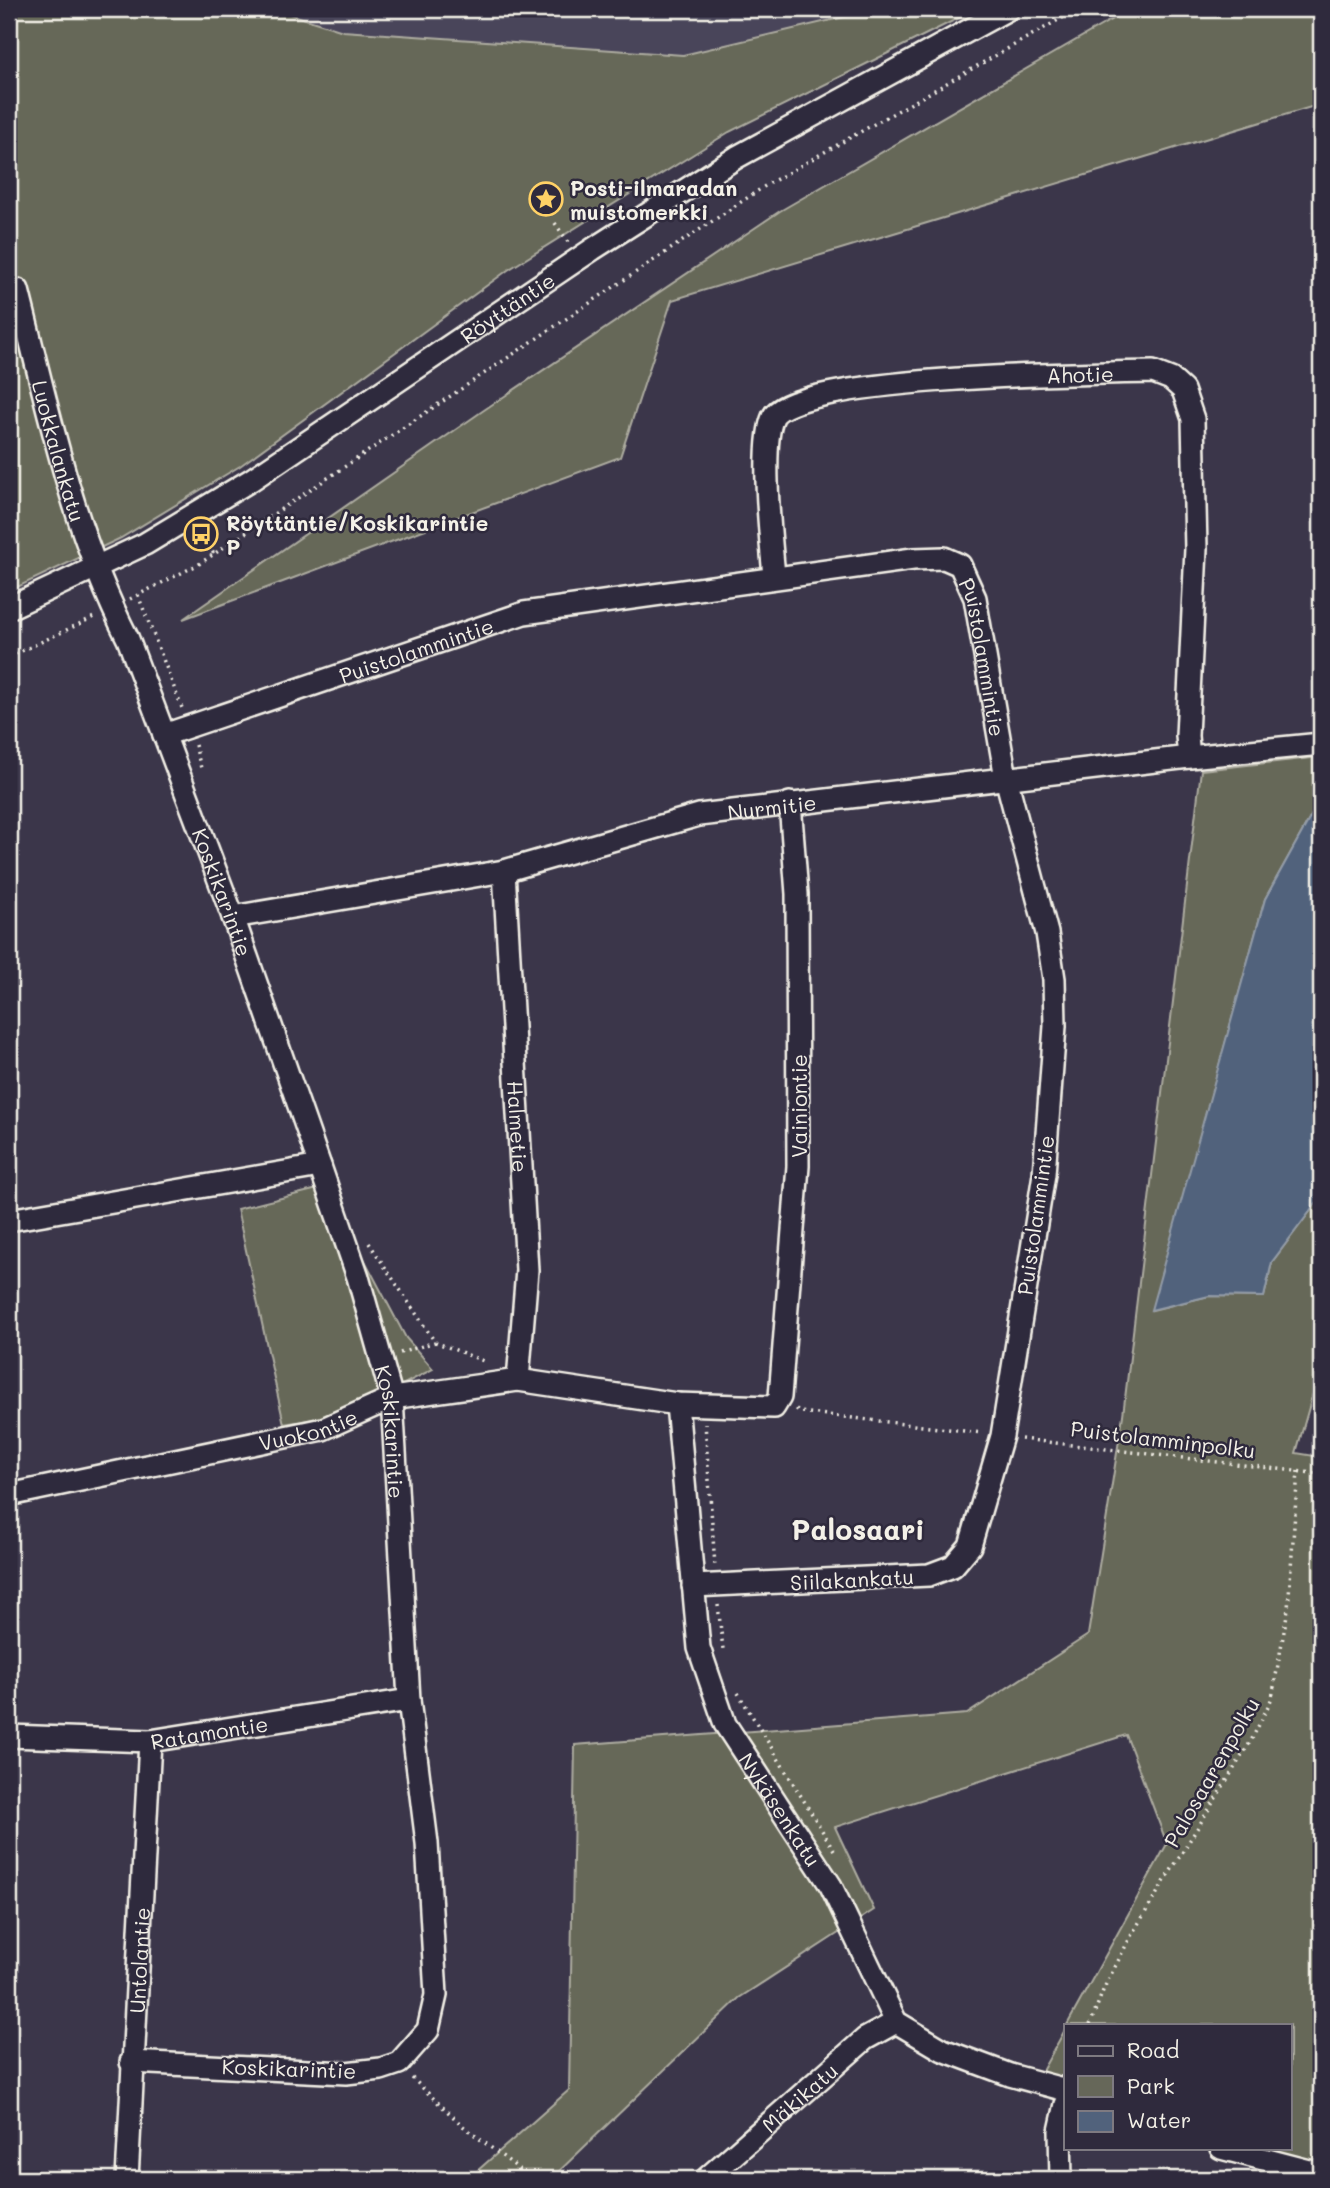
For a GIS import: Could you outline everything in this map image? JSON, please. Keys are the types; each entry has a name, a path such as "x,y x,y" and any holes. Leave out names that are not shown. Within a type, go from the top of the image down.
{"street":[{"name":"Röyttäntie","path":"9,608 97,569 145,544 251,480 593,249 737,157 1008,9"},
{"name":"Luokkalankatu","path":"18,290 69,492 97,569"},
{"name":"Ahotie","path":"774,576 768,502 769,450 773,418 783,405 821,394 985,376 1153,372 1171,379 1183,390 1193,419 1196,549 1188,724 1189,757"},
{"name":"Puistolammintie","path":"164,735 524,613 774,576 913,559 944,558 960,565 975,598 1006,778 1047,933 1054,979 1055,1026 1044,1174 1002,1436"},
{"name":"Koskikarintie","path":"97,569 128,639 233,917 320,1166 392,1398 409,1700 427,1843 436,1996 428,2030 399,2063 381,2069 346,2073 131,2062"},
{"name":"Nurmitie","path":"233,917 505,871 699,815 1321,744"},
{"name":"Vainiontie","path":"777,1402 798,1166 797,894 790,803"},
{"name":"Halmetie","path":"505,871 527,1270 518,1373"},
{"path":"9,1220 320,1166"},
{"name":"Vuokontie","path":"9,1495 323,1429 392,1398 518,1373 677,1404 704,1407 777,1402"},
{"name":"Nykäsenkatu","path":"677,1404 699,1648 725,1724 831,1886 896,2022"},
{"name":"Siilakankatu","path":"693,1586 929,1575 953,1566 970,1546 1002,1436"},
{"name":"Ratamontie","path":"9,1736 150,1741 409,1700"},
{"name":"Untolantie","path":"127,2179 131,2062 150,1741"},
{"path":"896,2022 943,2050 1010,2075 1064,2089"},
{"name":"Mäkikatu","path":"706,2179 865,2039 896,2022"},
{"path":"1060,2179 1060,2131 1064,2113"},
{"path":"1230,2150 1321,2174"}],"path":[{"path":"9,657 113,608 214,554 768,184 1078,9"},
{"path":"201,534 214,554"},
{"path":"138,595 189,726 204,781"},
{"path":"365,1231 390,1275 435,1342 480,1362 518,1373"},
{"path":"381,1359 435,1342"},
{"name":"Puistolamminpolku","path":"777,1402 801,1412 1321,1474"},
{"path":"704,1407 724,1654"},
{"name":"Palosaarenpolku","path":"1090,2024 1104,1988 1132,1934 1251,1741 1272,1698 1288,1609 1298,1471"},
{"path":"735,1686 835,1852"},
{"path":"399,2063 463,2126 532,2179"}],"shaded area":[{"path":"274,9 878,9 683,55 343,31"}],"green space":[{"path":"9,9 274,9 343,31 683,55 878,9 977,9 729,132 508,270 240,466 121,538 9,591"},
{"path":"1130,9 1321,9 1321,104 672,300 620,457 183,619 484,410 780,211"},
{"path":"1321,757 1321,798 1265,899 1152,1310 1209,1296 1264,1297 1272,1262 1321,1197 1321,1365 1296,1453 1321,1457 1321,2179 1272,2179 1272,2160 1240,2150 1292,2150 1292,2024 1068,2024 1167,1844 1126,1735 835,1827 874,1910 739,1998 551,2179 468,2179 569,2090 575,1745 967,1714 1088,1635 1123,1415 1201,770"},
{"path":"326,1187 406,1338 433,1369 346,1414 284,1424 237,1209"},
{"path":"1064,2032 1064,2091 1036,2082"}],"water":[{"path":"1321,798 1321,1197 1272,1262 1264,1297 1209,1296 1151,1310 1265,899"}],"place":[{"name":"Posti-ilmaradan muistomerkki","path":"546,199"},
{"name":"Röyttäntie/Koskikarintie P","path":"201,534"}],"district":[{"name":"Palosaari","path":"858,1529"}]}
